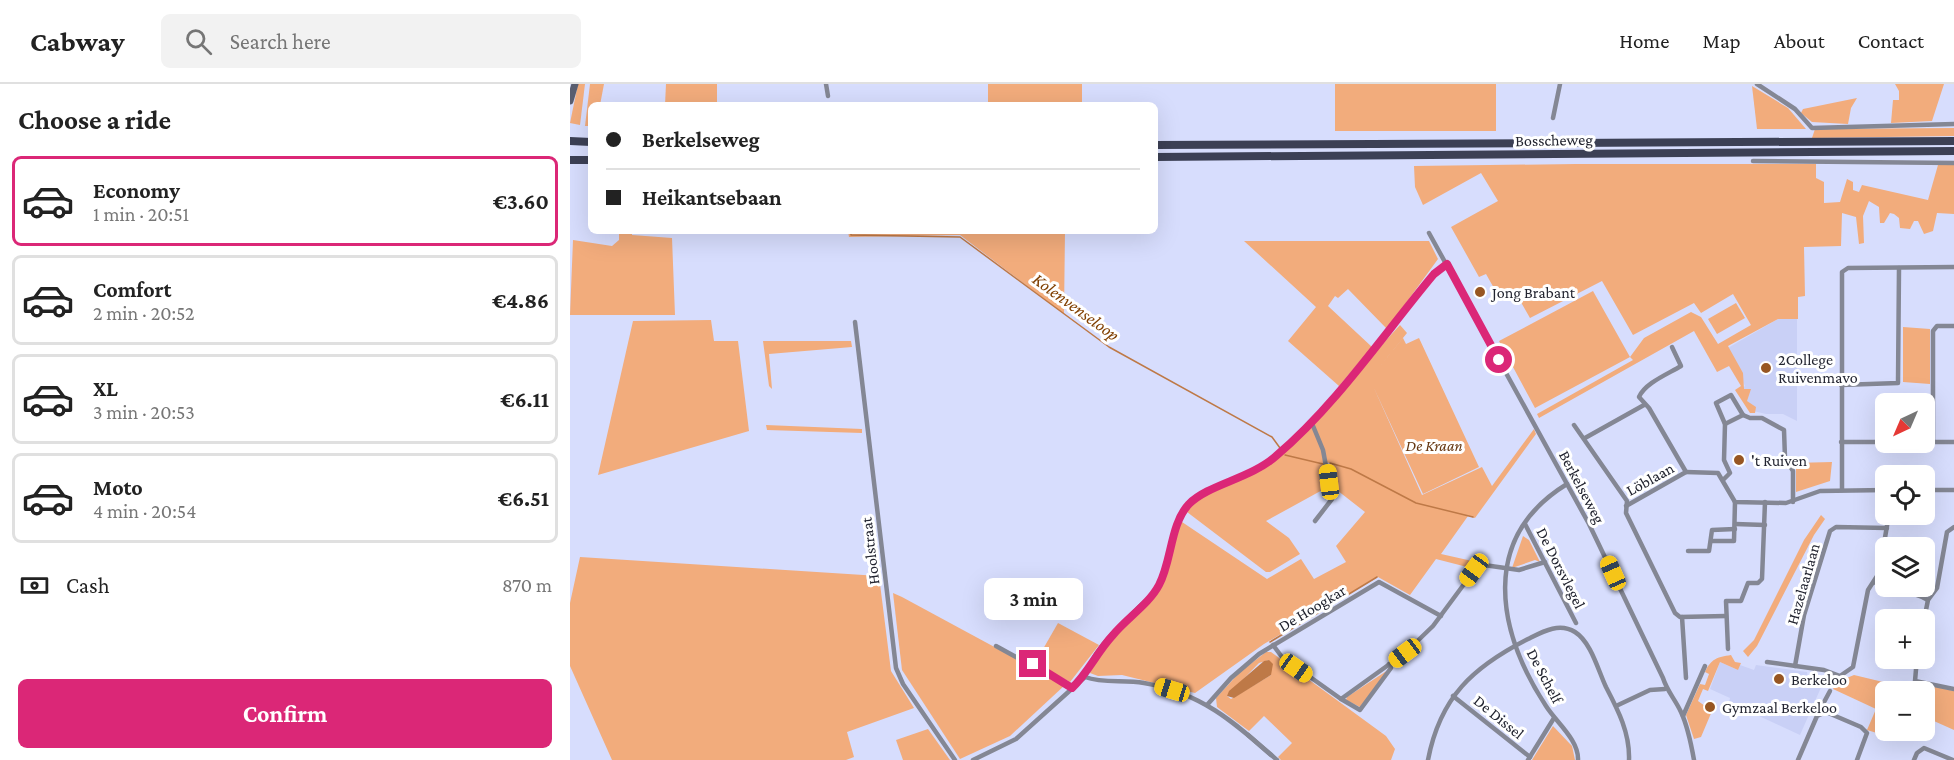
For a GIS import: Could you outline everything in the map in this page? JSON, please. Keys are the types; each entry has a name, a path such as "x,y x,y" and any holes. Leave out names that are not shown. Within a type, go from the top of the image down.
{"main road":[{"path":"570,101 575,84"},
{"path":"570,141 588,142"},
{"name":"Bosscheweg","path":"1158,145 1954,141"},
{"name":"Bosscheweg","path":"1158,157 1954,151"},
{"path":"570,160 588,160"}],"street":[{"path":"826,84 828,96"},
{"path":"1553,118 1560,84"},
{"path":"1757,84 1795,109 1812,128 1954,124"},
{"path":"1753,161 1954,163"},
{"name":"Berkelseweg","path":"1429,233 1568,484 1663,678 1665,689 1672,695 1683,716 1694,760"},
{"path":"973,760 1017,739 1085,677 1089,664 1100,650 1159,586 1178,525 1189,504 1200,496 1259,470 1286,448 1386,336 1434,274 1447,264"},
{"path":"1842,490 1842,272 1848,268 1954,267"},
{"path":"1841,385 1898,383 1899,268"},
{"name":"Hoolstraat","path":"855,322 896,668 903,684 955,760"},
{"path":"1933,393 1934,328 1954,326"},
{"path":"1586,438 1644,405 1639,397 1643,391 1681,366 1672,347"},
{"path":"1723,480 1730,473 1724,460 1725,424 1716,403 1727,395 1735,399 1743,415"},
{"name":"Löblaan","path":"1574,425 1586,438 1601,466 1624,497 1626,507 1686,472 1649,408 1644,405"},
{"path":"1725,424 1743,415 1762,418 1784,430 1785,459 1792,471 1793,502"},
{"path":"1311,421 1323,450 1332,499 1315,521"},
{"path":"1841,442 1875,442"},
{"path":"1935,442 1954,442"},
{"path":"1686,472 1718,473 1736,502 1734,540 1712,541"},
{"name":"De Schelf","path":"1568,484 1542,503 1525,524 1512,549 1507,569 1505,607 1515,645 1530,679 1554,718 1576,747 1578,760"},
{"path":"1736,502 1793,502 1820,491 1875,490"},
{"path":"1935,490 1954,490"},
{"path":"1728,649 1726,601 1741,601 1748,583 1758,583 1762,579 1765,502"},
{"path":"1626,507 1626,513 1677,616 1726,616"},
{"name":"De Dorsvlegel","path":"1525,524 1576,623"},
{"path":"1688,551 1709,550 1712,530 1735,526 1765,525"},
{"path":"1767,662 1824,670 1840,676 1853,667 1868,590 1879,573 1887,525"},
{"name":"Hazelaarlaan","path":"1795,666 1804,615 1830,531 1836,527 1887,528"},
{"path":"1926,609 1928,600 1937,588 1947,532 1954,527"},
{"path":"1341,699 1405,653 1441,616 1476,568 1484,565 1507,569 1530,568 1545,562"},
{"name":"De Hoogkar","path":"1207,705 1241,669 1273,645 1379,582 1441,616"},
{"path":"1874,582 1883,588 1916,593 1928,600"},
{"path":"1682,617 1686,678"},
{"path":"1437,760 1428,759 1439,720 1454,696 1479,668 1515,645 1550,628 1565,628 1574,632 1586,644 1616,706 1626,733 1629,760"},
{"path":"1273,645 1282,657 1360,710 1391,668 1389,664"},
{"path":"996,646 1072,688"},
{"path":"1683,716 1705,666"},
{"path":"1916,669 1915,681 1954,689"},
{"path":"1085,677 1098,681 1127,681 1154,685 1207,705 1246,733 1275,758"},
{"path":"1616,706 1650,690 1665,689"},
{"path":"1823,712 1823,704 1830,691"},
{"name":"De Dissel","path":"1454,696 1529,758"},
{"path":"1798,760 1817,716 1823,712"},
{"path":"1823,712 1865,729 1867,737 1857,760"},
{"path":"1529,758 1554,718"},
{"path":"1914,760 1923,748 1953,760"}],"shaded area":[{"name":"2College Ruivenmavo","path":"1778,319 1797,319 1797,421 1783,414 1766,414 1749,410 1738,390 1745,386 1726,349"},
{"path":"1269,660 1273,664 1271,675 1234,698 1227,696 1229,691 1264,661"},
{"path":"1720,662 1738,670 1740,665 1754,670 1756,665 1807,672 1808,678 1823,683 1800,735 1729,702 1730,698 1710,689"}],"green space":[{"path":"578,84 585,84 580,125 570,123"},
{"path":"590,84 604,84 601,102 588,102 588,126 585,126"},
{"path":"666,84 717,84 717,102 665,102"},
{"path":"988,84 1082,84 1082,102 988,102"},
{"path":"1335,84 1496,84 1496,131 1335,131"},
{"path":"1895,84 1944,84 1932,121 1891,123 1893,100 1899,100 1899,91"},
{"path":"1752,86 1788,108 1806,129 1757,129"},
{"path":"1857,98 1851,108 1848,124 1812,122 1801,113 1803,109"},
{"path":"1954,128 1954,136 1812,138 1815,129"},
{"path":"1816,164 1816,178 1824,182 1824,203 1840,202 1847,179 1853,182 1853,190 1859,192 1862,185 1928,200 1938,165 1954,165 1954,214 1937,213 1933,231 1924,234 1918,221 1914,221 1910,229 1900,228 1899,218 1890,213 1884,223 1880,223 1879,207 1869,201 1863,216 1864,243 1859,244 1856,217 1842,213 1841,246 1804,247 1805,296 1798,297 1798,319 1778,319 1728,346 1743,373 1744,389 1751,389 1747,401 1756,407 1755,413 1750,413 1735,390 1741,386 1729,366 1717,372 1694,331 1539,418 1537,414 1633,360 1630,357 1644,338 1691,312 1701,317 1718,344 1751,325 1733,294 1701,313 1694,303 1633,335 1602,281 1530,318 1514,290 1499,297 1486,274 1479,277 1451,227 1498,201 1481,173 1423,205 1415,187 1414,166"},
{"path":"619,234 672,238 675,315 570,315 573,240 612,246 619,240"},
{"path":"848,234 1065,234 1064,314 960,235 849,237"},
{"path":"1244,241 1429,241 1438,259 1387,329 1348,289 1338,298 1335,296 1328,306 1372,347 1339,386 1288,341 1316,307"},
{"path":"1593,291 1630,357 1535,408 1499,341"},
{"path":"1736,303 1745,318 1717,334 1708,319"},
{"path":"711,320 714,341 738,341 749,431 598,475 633,321"},
{"name":"De Kraan","path":"1400,325 1407,333 1372,376 1403,338 1406,344 1419,338 1479,467 1423,494 1373,386 1422,495 1482,467 1492,486 1534,429 1536,434 1475,518 1468,516 1441,554 1481,563 1471,568 1436,559 1410,595 1378,577 1264,644 1195,693 1122,675 1098,676 1090,673 1095,661 1111,639 1141,611 1158,591 1165,575 1174,537 1182,522 1267,579 1301,559 1314,579 1346,562 1336,546 1365,512 1333,487 1330,463 1324,462 1326,488 1266,521 1289,538 1300,554 1270,572 1266,572 1187,512 1203,496 1260,470 1288,449 1322,415"},
{"path":"1903,327 1930,329 1930,384 1903,382"},
{"path":"763,341 851,341 852,347 769,354 772,389 769,386"},
{"path":"766,425 862,429 862,433 767,430"},
{"path":"1832,462 1830,481 1796,492 1796,469 1793,463"},
{"path":"1821,515 1825,519 1814,535 1757,646 1748,657 1743,651 1754,640 1804,540"},
{"path":"1523,536 1529,540 1540,562 1535,560 1512,568"},
{"path":"580,557 879,576 891,671 914,708 847,732 854,757 846,760 612,760 570,666 570,603"},
{"path":"893,593 1065,685 1010,736 960,759 902,670"},
{"path":"1058,623 1099,645 1070,682 1035,663"},
{"path":"1266,652 1271,652 1386,736 1395,749 1391,760 1281,760 1278,757 1292,743 1264,716 1249,731 1217,707 1216,698 1240,672","holes":["1269,660 1271,675 1231,699 1227,696 1259,663"]},
{"path":"1731,655 1735,662 1741,663 1738,670 1720,662 1708,691 1703,689 1698,701 1712,711 1701,737 1694,739 1686,715 1700,684 1705,685 1709,674 1705,672 1712,661"},
{"path":"1388,670 1360,707 1346,700 1347,697"},
{"path":"1854,675 1879,681 1875,681 1875,709 1833,689 1837,682"},
{"path":"1935,687 1954,691 1954,730 1935,721"},
{"path":"1875,711 1875,732 1867,730"},
{"path":"1553,726 1572,746 1575,760 1532,760"},
{"path":"928,729 950,760 903,760 896,740"}],"waterway":[{"name":"Kolenvenseloop","path":"851,234 960,237 1109,347 1272,437 1280,448"},
{"name":"Kolenvenseloop","path":"1285,455 1323,464"},
{"name":"Kolenvenseloop","path":"1330,463 1351,469 1416,503 1473,517"},
{"path":"1270,642 1377,577"}],"place":[{"name":"Jong Brabant","path":"1480,292"},
{"name":"2College Ruivenmavo","path":"1766,368"},
{"name":"'t Ruiven","path":"1739,460"},
{"name":"Berkeloo","path":"1779,679"},
{"name":"Gymzaal Berkeloo","path":"1710,707"}],"route":[{"path":"1033,664 1072,688 1085,677 1089,664 1106,642 1159,586 1178,525 1189,504 1210,491 1254,473 1286,448 1386,336 1434,274 1447,264 1499,360"}]}
